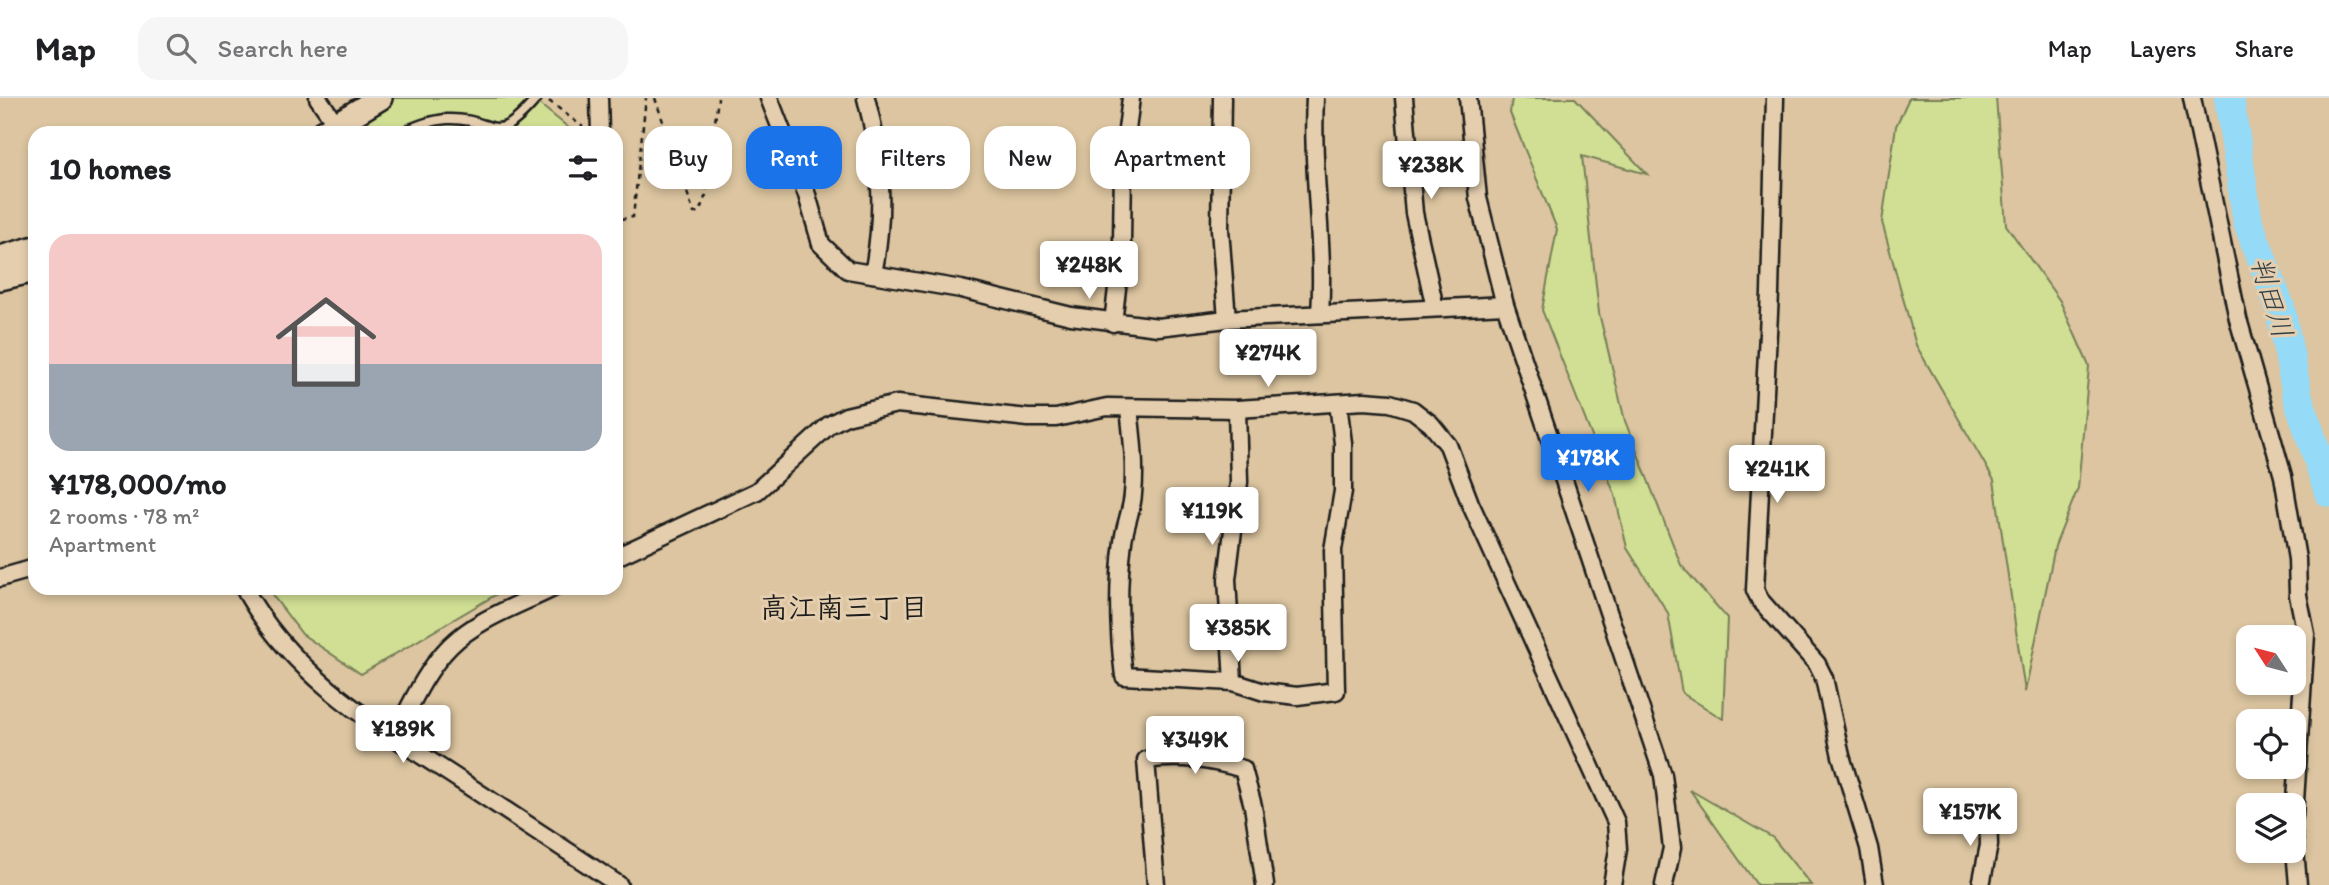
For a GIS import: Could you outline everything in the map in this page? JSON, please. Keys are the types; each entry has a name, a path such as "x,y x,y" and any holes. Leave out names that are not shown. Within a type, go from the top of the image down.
{"street":[{"path":"318,98 328,126"},
{"path":"332,126 380,98"},
{"path":"599,98 600,126"},
{"path":"769,98 807,195 821,244 848,270 961,289 1071,316 1158,327 1227,319 1504,305"},
{"path":"866,98 878,141 881,169 881,230 873,274"},
{"path":"1114,323 1122,245 1123,160 1131,98"},
{"path":"1222,98 1219,217 1227,319"},
{"path":"1315,98 1312,140 1323,270 1320,314"},
{"path":"1404,98 1413,213 1435,308"},
{"path":"1468,98 1478,198 1504,305 1663,775 1672,848 1664,885"},
{"path":"1775,98 1770,293 1755,590 1760,600 1817,664 1824,678 1841,756 1869,848 1875,885"},
{"path":"2192,98 2238,319 2283,476 2297,559 2298,595 2306,634 2295,793"},
{"path":"0,258 28,250"},
{"path":"0,278 28,272"},
{"path":"1129,408 1134,458 1133,496 1123,538 1118,591 1118,632 1124,676 1233,682 1264,692 1297,696 1336,691 1333,550 1343,491 1343,443 1338,403"},
{"path":"623,554 757,491 829,425 867,409 897,404 922,405 974,414 1027,418 1056,418 1107,407 1237,409 1390,403 1413,410 1431,424 1448,445 1471,503 1616,822 1618,849 1612,885"},
{"path":"1233,682 1227,579 1239,482 1237,409"},
{"path":"0,578 28,570"},
{"path":"248,595 253,606 300,666 394,737 619,885"},
{"path":"394,737 424,681 450,645 489,619 539,595"},
{"path":"1156,885 1146,760 1182,757 1211,760 1243,769 1253,806 1265,885"},
{"path":"1981,885 1989,845 1988,817"},
{"path":"2296,863 2298,885"}],"lane":[{"path":"506,126 513,123 537,98"},
{"path":"419,126 448,119 484,126"}],"path":[{"path":"545,98 582,126"},
{"path":"623,219 632,217 646,98"},
{"path":"655,98 694,213 699,212 706,195 718,98"}],"green space":[{"path":"384,98 532,98 566,126 343,126"},
{"path":"1512,98 1575,98 1647,174 1582,156 1599,313 1625,421 1681,565 1727,618 1723,719 1682,693 1668,613 1627,548 1615,495 1542,310 1557,229 1510,113"},
{"path":"1909,98 1996,98 2006,225 2060,301 2089,366 2078,488 2055,546 2025,692 1994,480 1916,345 1882,222 1896,126"},
{"path":"272,595 495,595 361,674 302,634"},
{"path":"1690,790 1773,838 1811,885 1757,885"}],"waterway":[{"name":"判田川","path":"2229,98 2248,222 2280,308 2297,394 2329,492"}],"district":[{"name":"高江南三丁目","path":"844,607"}]}
